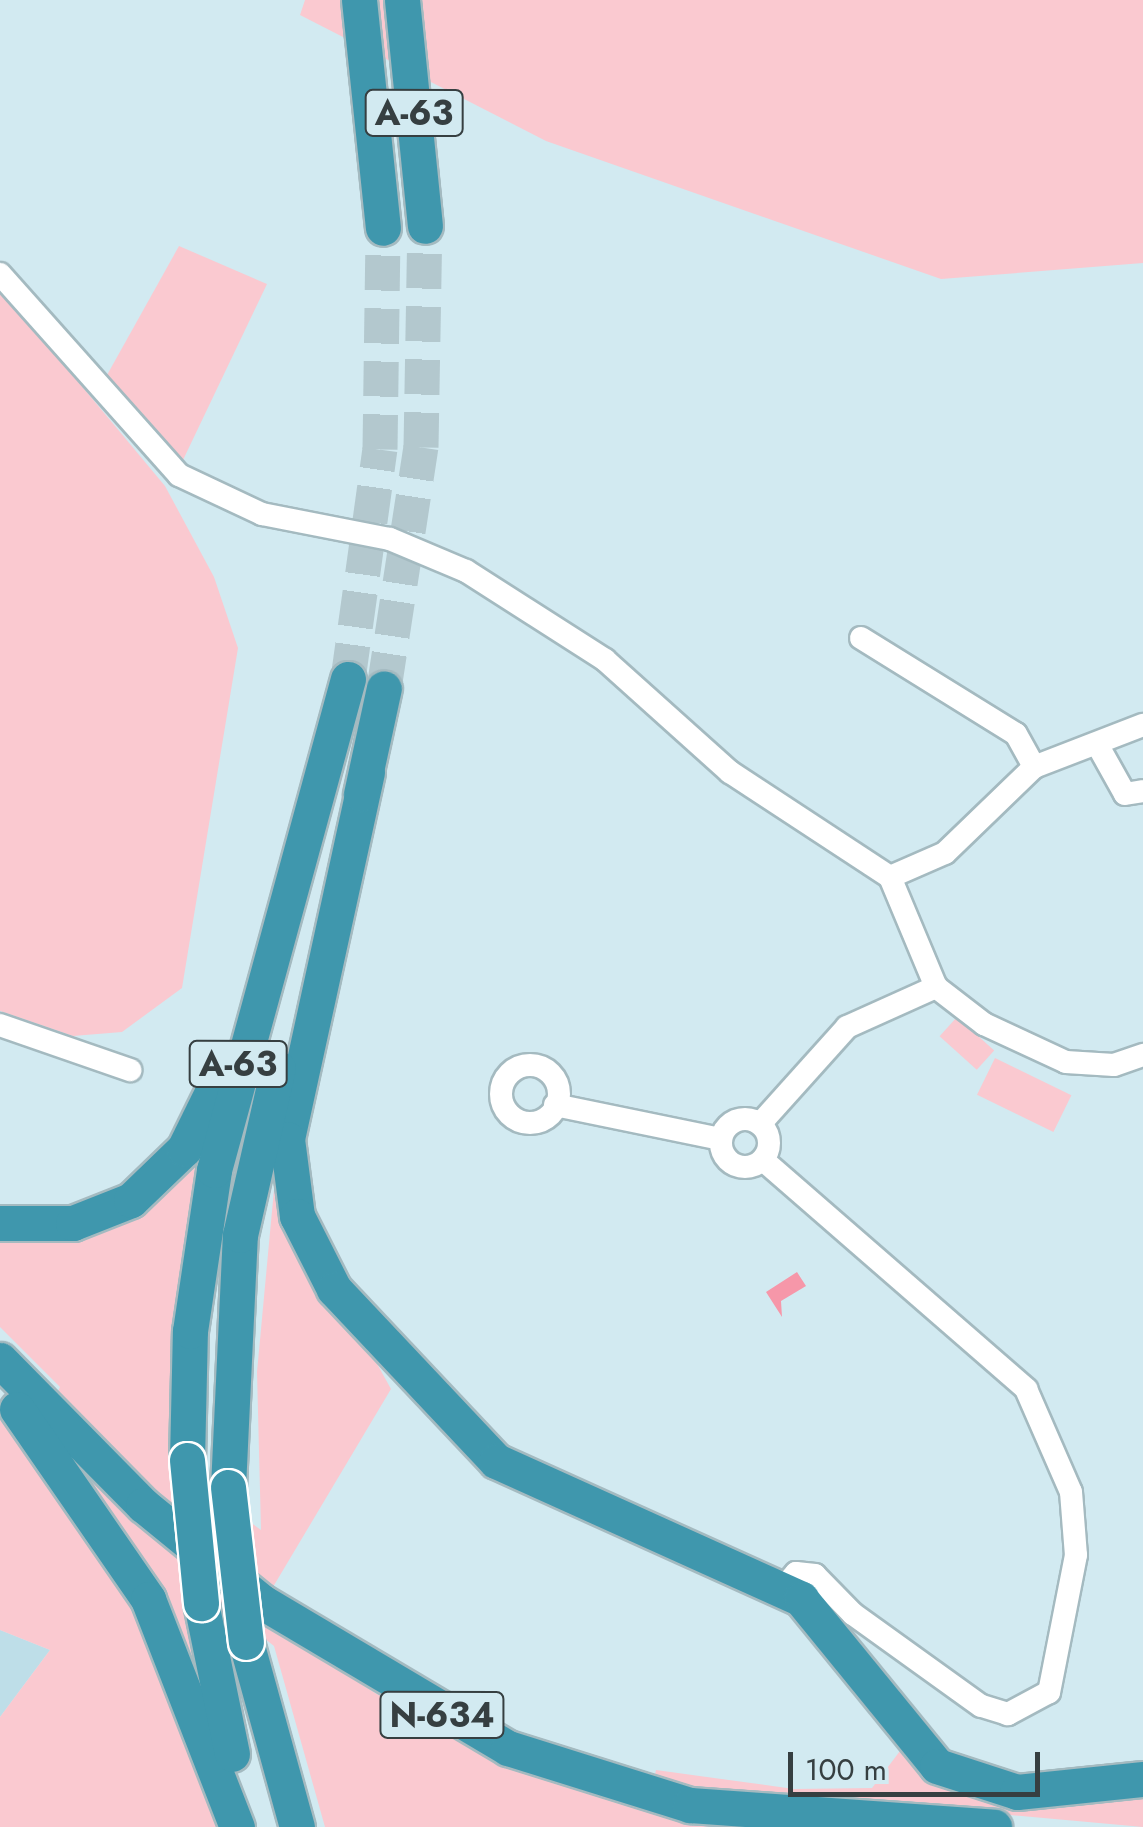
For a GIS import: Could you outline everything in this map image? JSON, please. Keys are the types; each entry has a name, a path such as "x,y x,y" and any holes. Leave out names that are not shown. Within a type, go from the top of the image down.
{"highway":[{"name":"A-63","path":"359,0 383,228"},
{"name":"A-63","path":"402,0 424,226"},
{"name":"A-63","path":"254,1827 201,1603 187,1460 190,1331 214,1170 348,679"},
{"name":"A-63","path":"298,1827 246,1642 228,1488 230,1316 250,1182 367,772 384,688"},
{"path":"367,772 293,1088 287,1182 310,1252 392,1359 515,1474 783,1588 818,1613 907,1739 952,1775 1017,1792 1143,1780"},
{"path":"0,1223 43,1226 104,1214 170,1167 208,1104 298,864"},
{"name":"N-634","path":"0,1360 143,1505 262,1602 508,1748 690,1805 994,1827"},
{"path":"0,1389 93,1507 148,1599 238,1827"}],"street":[{"path":"0,274 179,475 262,514 390,539 466,571 605,660 730,772 890,877 936,988 1021,1048 1051,1058 1114,1065 1143,1055"},
{"path":"861,638 1016,734 1034,767"},
{"path":"890,877 945,852 1034,767 1143,725"},
{"path":"1097,744 1125,794 1143,791"},
{"path":"760,1124 847,1026 936,988"},
{"path":"0,1026 130,1070"},
{"path":"555,1105 721,1139"},
{"path":"721,1139 734,1122 760,1124"},
{"path":"760,1124 768,1138 762,1160"},
{"path":"721,1139 734,1165 762,1160"},
{"path":"762,1160 1026,1389 1072,1492 1076,1554 1049,1692 1008,1714 982,1706 854,1614 815,1574 796,1572 783,1588"}],"shaded area":[{"path":"305,0 1143,0 1143,263 941,279 546,141 300,15"},
{"path":"179,246 267,284 183,460 107,375"},
{"path":"0,288 165,486 214,577 238,648 182,988 122,1032 73,1036 0,1011"},
{"path":"957,1017 994,1050 977,1070 940,1036"},
{"path":"995,1058 1071,1095 1053,1132 977,1095"},
{"path":"203,1148 172,1345 172,1465 261,1530 257,1372 275,1179 391,1389 270,1592 54,1399 60,1387 0,1327 0,1235 25,1239"},
{"path":"797,1272 806,1286 781,1301 782,1317 766,1292"},
{"path":"33,1413 175,1557 375,1693 547,1778 636,1807 753,1827 325,1827 274,1646 182,1573 199,1683"},
{"path":"0,1414 130,1597 220,1827 0,1827 0,1717 50,1650 0,1630"},
{"path":"0,1630 50,1650 0,1717"},
{"path":"900,1751 936,1782 997,1802 1143,1792 1143,1827 653,1783 656,1770 794,1789 872,1788"}],"tunnel":[{"path":"384,688 421,447 425,226"},
{"path":"348,679 380,449 383,228"}]}
